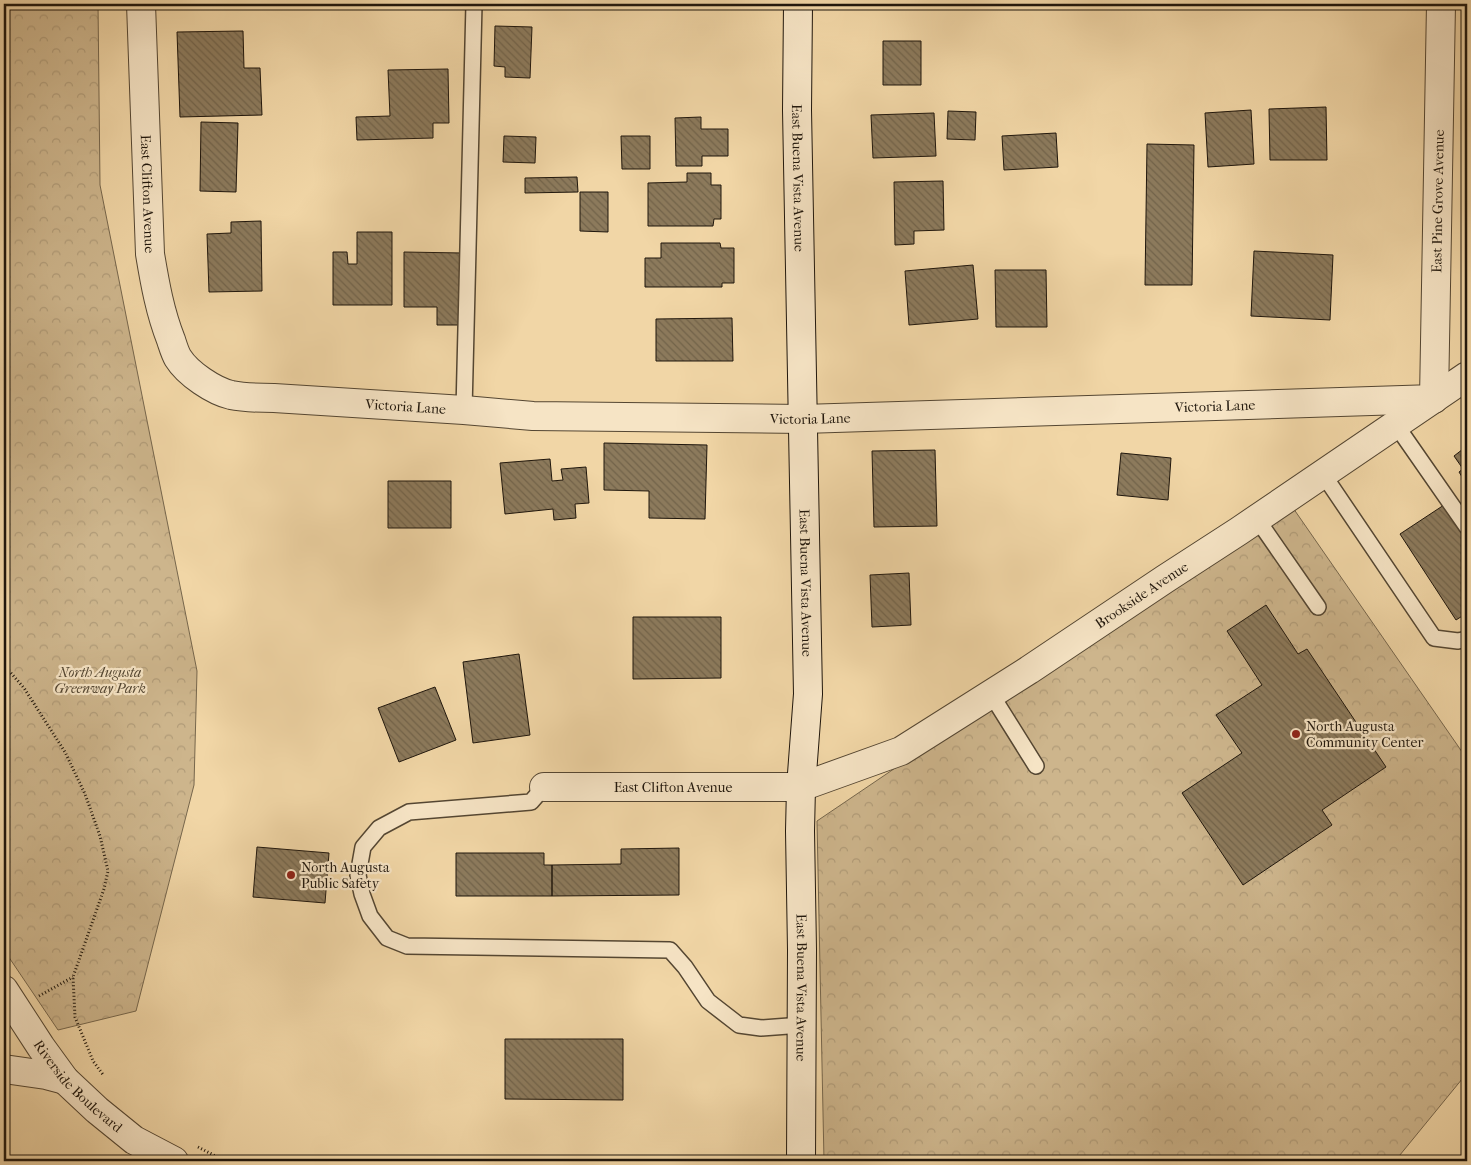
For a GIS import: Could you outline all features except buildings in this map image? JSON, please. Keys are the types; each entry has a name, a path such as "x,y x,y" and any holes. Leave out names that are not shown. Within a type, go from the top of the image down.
{"street":[{"name":"East Clifton Avenue","path":"141,4 150,254 156,290 165,324 178,358 192,374"},
{"name":"East Buena Vista Avenue","path":"798,4 802,419 808,694 801,787 800,832 801,1161"},
{"name":"East Pine Grove Avenue","path":"1434,399 1441,4"},
{"name":"Victoria Lane","path":"192,374 210,386 229,394 248,398 274,398 533,416 802,419 1434,399"},
{"name":"Brookside Avenue","path":"801,787 901,751 1029,670 1164,579 1257,520 1467,376"},
{"name":"East Clifton Avenue","path":"544,787 801,787"},
{"name":"Riverside Boulevard","path":"10,999 65,1080 97,1110 134,1140 183,1153"},
{"path":"4,1070 46,1075 65,1080"}],"lane":[{"path":"464,410 474,4"},
{"path":"1396,425 1467,527"},
{"path":"1324,474 1434,638 1458,641 1467,639"},
{"path":"1257,520 1318,608"},
{"path":"991,694 1036,766"},
{"path":"544,787 531,802 409,812 379,828 363,847 358,875 370,916 387,938 406,946 670,950 708,1001 739,1025 761,1028 802,1026"}],"path":[{"path":"4,665 24,688 65,752 85,794 100,836 108,871 104,889 74,977 75,1017 92,1061 104,1076"},
{"path":"10,999 74,977"},
{"path":"183,1153 225,1161"}],"green space":[{"name":"North Augusta Greenway Park","path":"4,4 98,4 100,185 197,671 194,785 136,1011 58,1030 4,950"},
{"path":"1291,505 1467,759 1467,1073 1395,1161 824,1161 817,821"}],"place":[{"name":"North Augusta Community Center","path":"1296,734"},
{"name":"North Augusta Public Safety","path":"291,875"}]}
